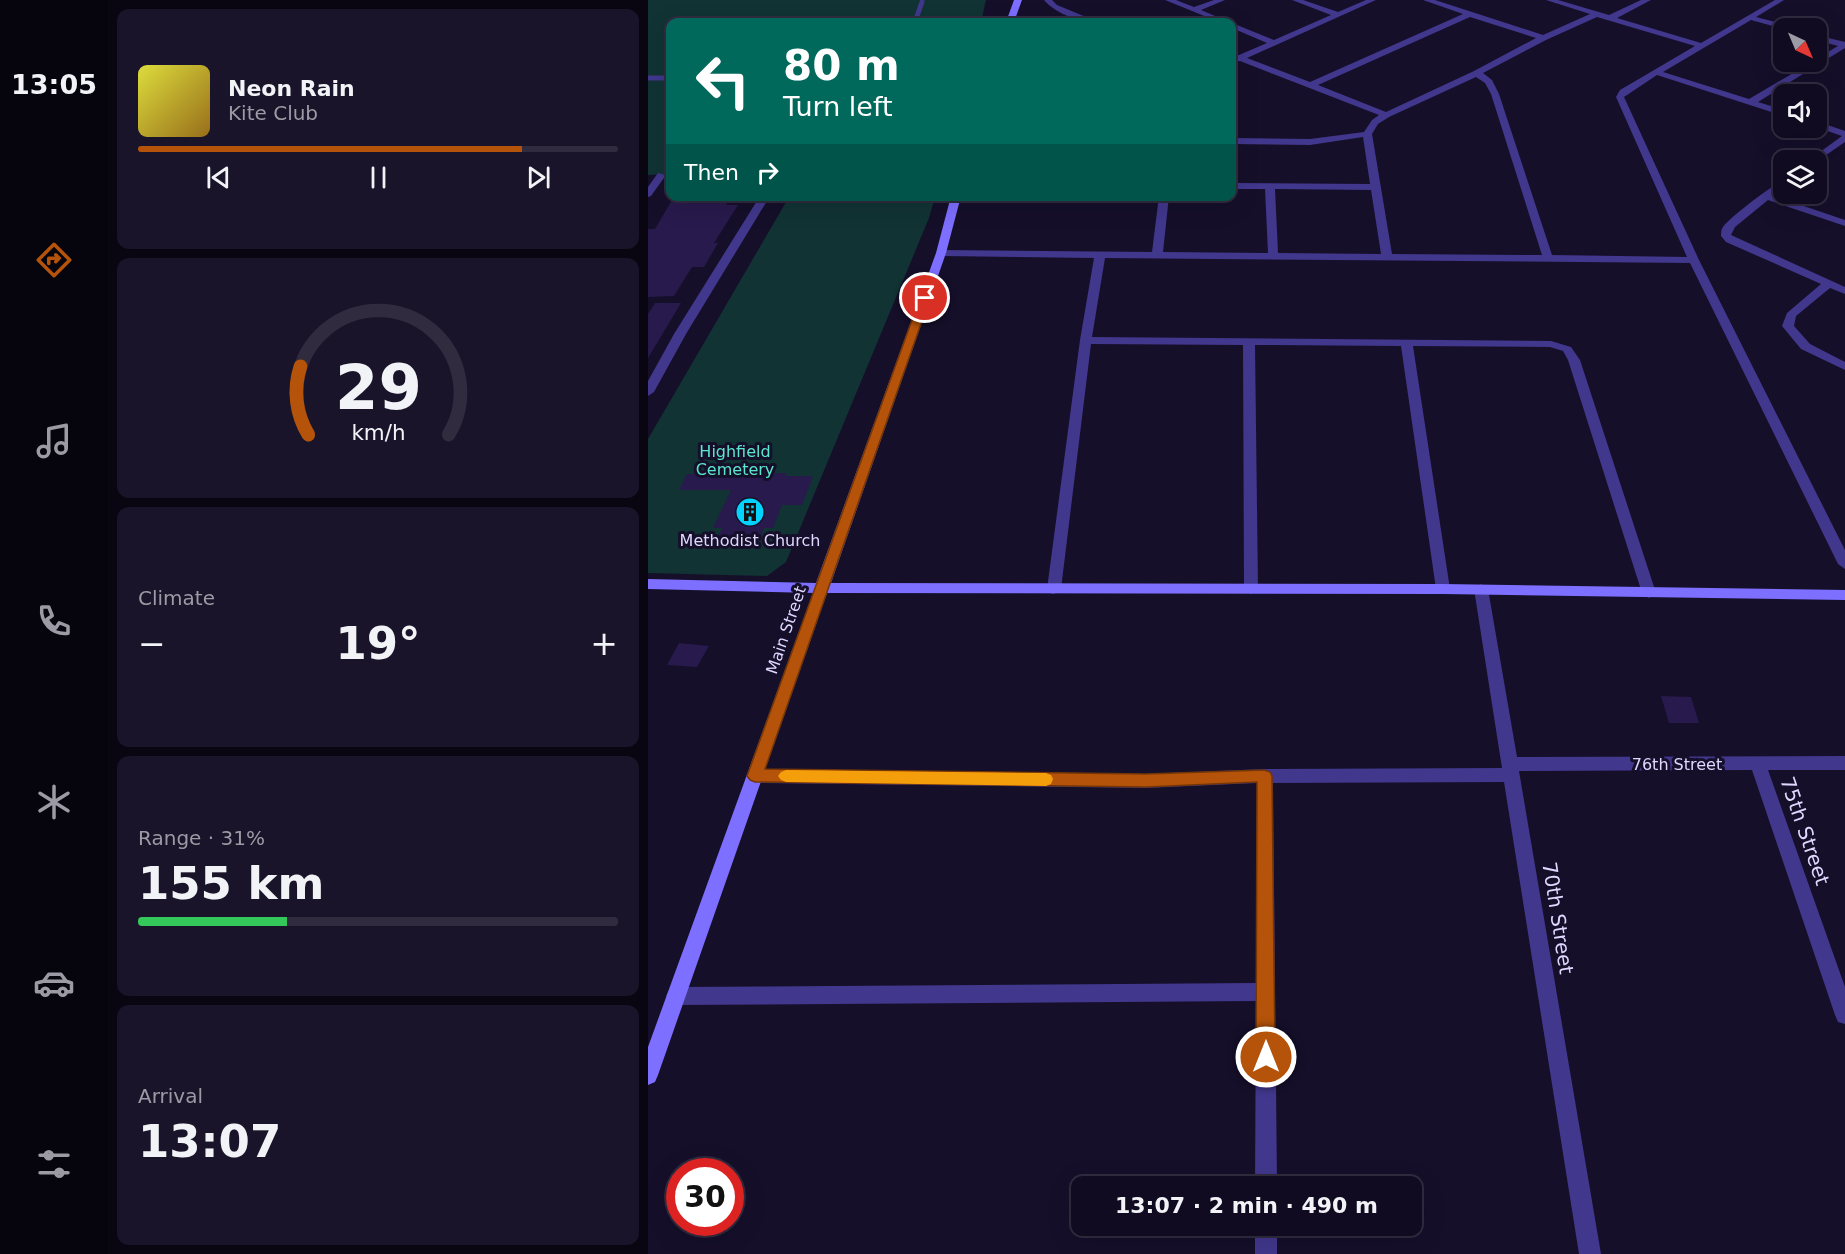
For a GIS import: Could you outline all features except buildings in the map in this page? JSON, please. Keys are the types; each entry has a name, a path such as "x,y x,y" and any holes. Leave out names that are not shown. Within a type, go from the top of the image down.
{"street":[{"path":"1011,18 1018,0"},
{"path":"1051,3 1066,0"},
{"path":"1168,0 1215,18"},
{"path":"1194,10 1221,0"},
{"path":"1296,0 1338,15"},
{"path":"1236,59 1372,0"},
{"path":"1427,0 1543,38"},
{"path":"1550,0 1700,45"},
{"path":"1610,18 1647,0"},
{"path":"1780,0 1655,72 1623,92 1620,97 1694,260 1845,564"},
{"path":"1051,3 1085,18"},
{"path":"1312,85 1470,14"},
{"path":"1387,257 1367,134 1375,122 1543,38 1597,14"},
{"path":"1751,18 1773,24"},
{"path":"1236,27 1272,42"},
{"path":"1827,40 1845,45"},
{"path":"1750,102 1845,45"},
{"path":"1236,59 1312,85 1386,115"},
{"path":"1477,72 1489,82 1495,94 1548,258"},
{"path":"1655,72 1773,109"},
{"path":"1827,128 1845,134"},
{"path":"1236,141 1310,142 1367,134"},
{"path":"1827,151 1845,138"},
{"path":"648,175 666,174"},
{"path":"648,194 666,174"},
{"path":"1236,186 1375,187"},
{"path":"1270,187 1273,257"},
{"path":"1773,191 1727,229 1726,236 1730,240 1827,285 1845,291"},
{"path":"1765,196 1845,223"},
{"path":"648,392 680,334 762,201"},
{"name":"Main Street","path":"648,1075 820,588 942,254 955,201"},
{"path":"1157,256 1163,201"},
{"path":"942,254 1694,260"},
{"path":"1054,589 1086,340 1100,256"},
{"path":"1827,285 1791,315 1788,326 1796,341 1812,353 1845,366"},
{"path":"1086,340 1551,344 1567,349 1574,360 1649,593"},
{"path":"1249,342 1251,589"},
{"path":"1407,344 1443,589"},
{"path":"648,584 820,588 1443,589 1845,595"},
{"name":"70th Street","path":"1481,590 1590,1254"},
{"name":"75th Street","path":"1758,764 1845,1015"},
{"name":"76th Street","path":"755,776 1146,781 1264,776 1845,764"},
{"path":"1264,776 1266,1176"},
{"path":"676,996 1265,993"},
{"path":"1266,1236 1266,1254"}],"lane":[{"path":"916,18 922,2"},
{"path":"648,78 666,78"}],"green space":[{"path":"648,0 986,0 982,18 666,18 666,174 648,175"},
{"name":"Highfield Cemetery","path":"787,201 934,201 929,218 786,562 767,576 648,573 648,439"}],"slow traffic":[{"path":"786,776 1046,779"}],"place":[{"name":"Methodist Church","path":"750,512"}],"route":[{"path":"925,298 755,776 1146,781 1264,776 1266,1057"}]}
